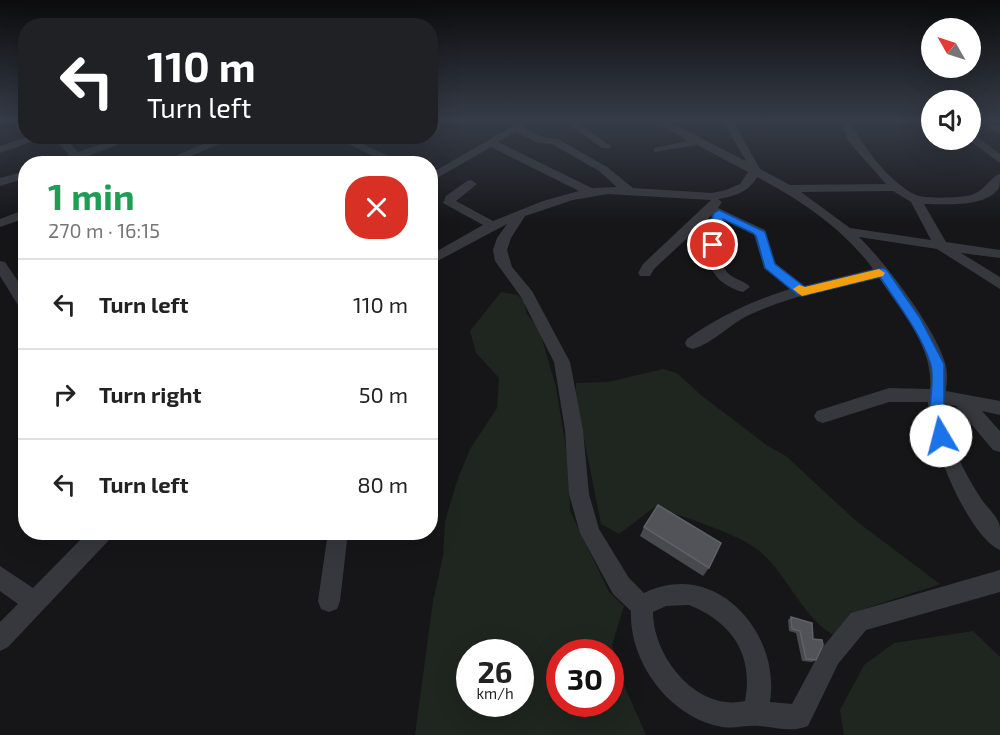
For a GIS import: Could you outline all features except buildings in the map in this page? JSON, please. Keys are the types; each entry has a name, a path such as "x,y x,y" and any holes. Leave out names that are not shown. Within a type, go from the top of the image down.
{"street":[{"path":"438,174 468,155"},
{"path":"516,155 590,192"},
{"path":"579,155 603,169 628,190"},
{"path":"722,155 790,189 845,231 883,272 932,349 938,364 939,378 936,395 941,436 973,505 1000,540"},
{"path":"438,256 492,225 521,213 590,192 628,190 719,196 743,188 754,172 754,166 748,155"},
{"path":"867,155 895,187 916,200 942,247 1000,284"},
{"path":"0,182 18,176"},
{"path":"916,200 981,197 991,191 1000,177"},
{"path":"471,184 448,201 492,225"},
{"path":"790,189 895,187"},
{"path":"719,196 712,235 719,271 729,281 743,286"},
{"path":"645,273 648,267 682,234 715,211"},
{"path":"715,211 760,233 770,266 802,292"},
{"path":"521,213 504,238 500,250 502,261 528,295 562,362 574,430 579,494 590,534 621,586 642,606 643,632 650,651 654,661 674,687 700,706 729,716 756,713 785,718 799,717 830,656 860,621 1000,581"},
{"path":"0,223 18,216"},
{"path":"845,231 1000,254"},
{"path":"0,265 18,293"},
{"path":"693,343 742,312 802,292 883,272"},
{"path":"824,416 889,395 936,395 1000,408"},
{"path":"960,399 1000,444"},
{"path":"0,639 95,540"},
{"path":"329,601 337,540"},
{"path":"0,577 34,603"},
{"path":"642,606 664,595 689,594 716,604 739,624 755,652 761,683 756,713"}],"shaded area":[{"path":"501,292 518,295 524,302 527,314 539,329 556,387 569,467 570,511 609,592 624,606 614,639 546,639 546,717 624,717 624,685 646,735 415,735 433,601 443,556 445,521 470,449 497,408 499,378 476,353 470,331"},
{"path":"663,369 677,373 702,396 768,446 786,456 855,520 940,584 867,608 834,635 812,617 765,556 732,535 655,507 619,534 601,524 576,398 576,383 608,382"},
{"path":"973,631 1000,657 1000,735 844,735 840,710 864,665 894,643"}],"slow traffic":[{"path":"799,289 802,292 879,273"}],"route":[{"path":"713,245 712,235 719,213 760,233 767,262 802,292 883,272 916,321 938,364 939,378 936,395 941,436"}]}
